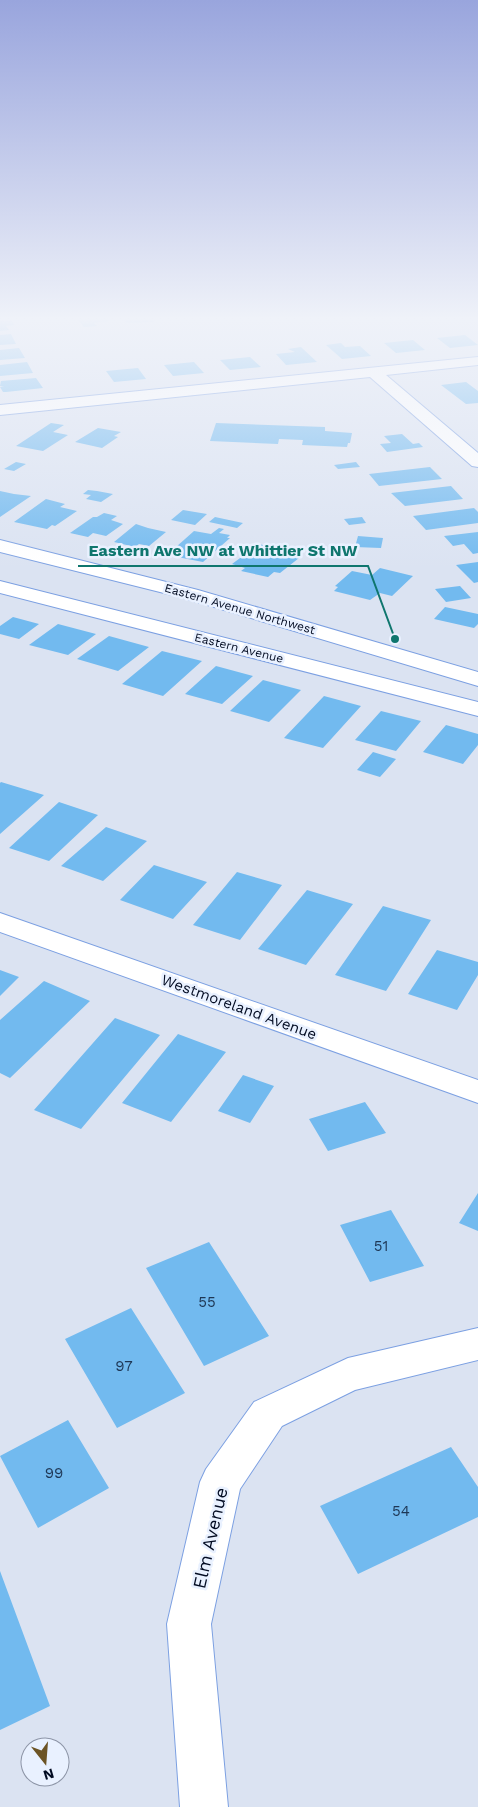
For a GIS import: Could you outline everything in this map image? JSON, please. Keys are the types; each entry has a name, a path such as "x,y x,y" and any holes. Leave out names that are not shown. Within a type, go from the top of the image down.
{"street":[{"path":"0,410 95,400"},
{"path":"407,400 478,462"},
{"name":"Eastern Avenue Northwest","path":"0,546 191,594 478,679"},
{"name":"Eastern Avenue","path":"0,587 478,709"},
{"name":"Westmoreland Avenue","path":"0,922 478,1092"},
{"name":"Elm Avenue","path":"204,1807 189,1624 222,1482 268,1414 348,1375 478,1344"}],"building":[{"path":"461,400 478,400 478,403 466,404"},
{"path":"51,423 64,425 53,432 68,435 43,451 16,446"},
{"path":"216,423 325,427 325,431 352,433 347,447 302,445 303,440 279,439 278,444 210,441"},
{"path":"98,428 121,432 114,436 118,437 102,448 75,442"},
{"path":"402,434 413,444 419,443 423,447 387,452 380,444 391,443 384,436"},
{"path":"16,462 26,464 14,471 4,469"},
{"path":"356,462 360,467 338,469 334,465"},
{"path":"430,467 442,479 379,486 369,474"},
{"path":"451,486 463,499 405,506 391,493"},
{"path":"88,490 113,494 101,502 86,499 91,495 83,494"},
{"path":"0,491 14,494 31,496 0,517"},
{"path":"46,499 65,504 60,507 77,511 55,526 52,525 47,529 14,522"},
{"path":"474,508 478,512 478,523 426,530 413,516"},
{"path":"183,510 207,514 195,525 171,520"},
{"path":"104,513 117,516 111,520 123,524 106,536 93,533 88,537 70,533 93,517"},
{"path":"215,517 243,523 237,528 209,522"},
{"path":"362,517 366,523 349,525 344,519"},
{"path":"136,524 166,532 149,546 139,544 135,547 114,542"},
{"path":"219,528 224,529 219,533 230,535 227,538 230,538 203,562 167,555 194,531 211,534"},
{"path":"478,532 478,553 473,554 464,544 453,546 444,536"},
{"path":"358,536 383,538 381,548 355,547"},
{"path":"259,544 285,551 281,554 299,558 280,573 274,572 268,577 241,571 245,568 232,564"},
{"path":"478,562 478,582 474,583 456,565"},
{"path":"380,568 413,576 392,596 380,593 370,600 334,591 338,587 335,586 352,571 372,575"},
{"path":"460,586 471,598 446,602 435,589"},
{"path":"445,607 478,614 478,624 474,628 434,619"},
{"path":"13,617 39,624 19,639 0,634 0,626"},
{"path":"58,624 96,634 68,655 29,645"},
{"path":"109,636 149,647 118,671 77,659"},
{"path":"162,651 202,661 163,696 122,684"},
{"path":"216,666 253,676 222,704 185,694"},
{"path":"263,680 301,690 269,722 230,711"},
{"path":"324,696 361,706 323,748 284,738"},
{"path":"381,711 421,721 396,751 355,740"},
{"path":"446,725 478,734 478,745 463,764 423,752"},
{"path":"373,752 396,759 380,777 357,770"},
{"path":"0,783 44,795 0,834"},
{"path":"59,802 98,815 49,861 9,848"},
{"path":"106,827 147,841 103,881 61,866"},
{"path":"154,865 207,882 173,919 120,900"},
{"path":"237,872 282,885 240,940 193,925"},
{"path":"307,890 353,904 306,965 258,949"},
{"path":"383,906 431,920 386,991 335,975"},
{"path":"437,950 478,962 478,975 457,1010 408,994"},
{"path":"0,970 19,977 0,996"},
{"path":"44,981 90,1001 10,1078 0,1073 0,1020"},
{"path":"115,1018 160,1035 81,1129 34,1110"},
{"path":"178,1034 226,1052 171,1122 122,1103"},
{"path":"243,1075 274,1086 250,1123 218,1111"},
{"path":"365,1102 386,1133 328,1151 309,1119"},
{"path":"478,1193 478,1231 459,1223"},
{"path":"391,1210 424,1266 370,1282 340,1225"},
{"path":"209,1242 269,1336 204,1366 146,1268"},
{"path":"131,1308 185,1393 117,1428 65,1339"},
{"path":"68,1420 109,1488 38,1528 0,1456"},
{"path":"451,1447 478,1487 478,1517 358,1574 320,1506"},
{"path":"0,1571 50,1706 0,1730"}],"place":[{"name":"Eastern Ave NW at Whittier St NW","path":"395,639"}]}
